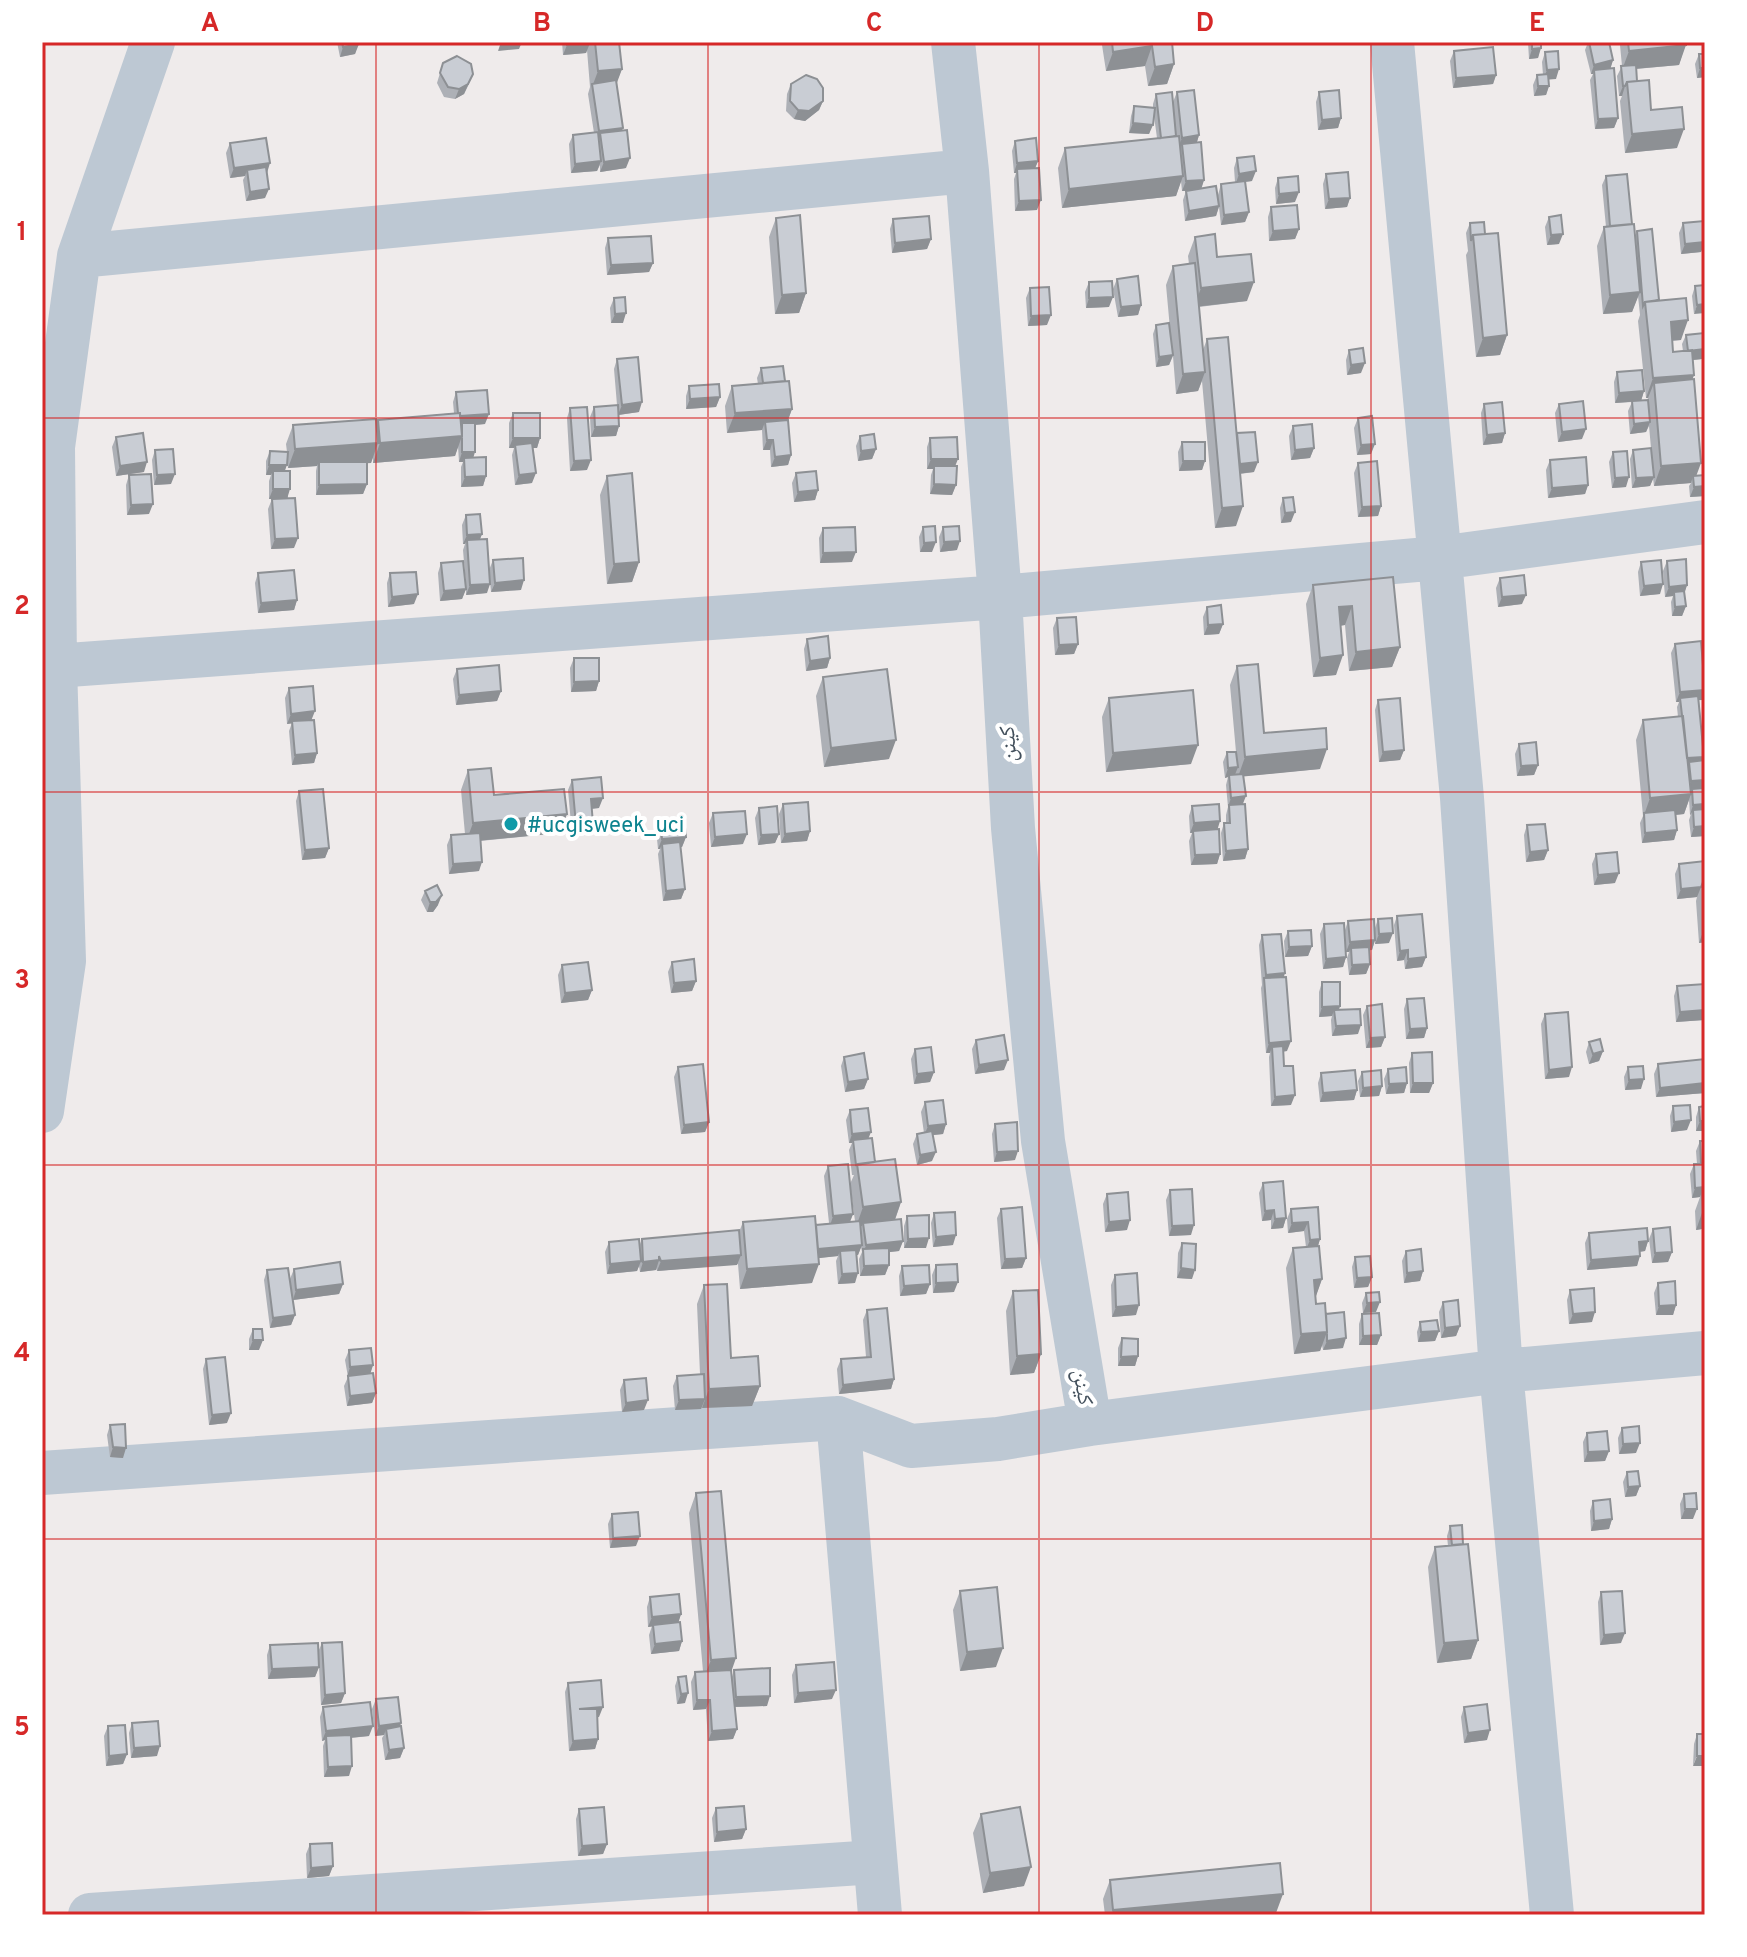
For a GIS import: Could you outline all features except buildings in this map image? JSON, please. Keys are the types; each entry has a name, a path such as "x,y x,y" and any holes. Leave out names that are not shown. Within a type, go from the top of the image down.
{"street":[{"path":"42,1111 64,961 55,666 53,447 79,256 153,42"},
{"name":"كينن","path":"838,1418 911,1446 998,1439 1090,1424 1043,1141 1013,828 1000,597 967,171 953,42"},
{"path":"1392,42 1462,798 1501,1371 1552,1915"},
{"path":"79,256 967,171"},
{"path":"55,666 1000,597 1439,558 1705,522"},
{"path":"1090,1424 1501,1371 1705,1353"},
{"path":"42,1473 838,1418 880,1915"},
{"path":"90,1915 875,1862"}],"place":[{"name":"#ucgisweek_uci","path":"511,824"}]}
